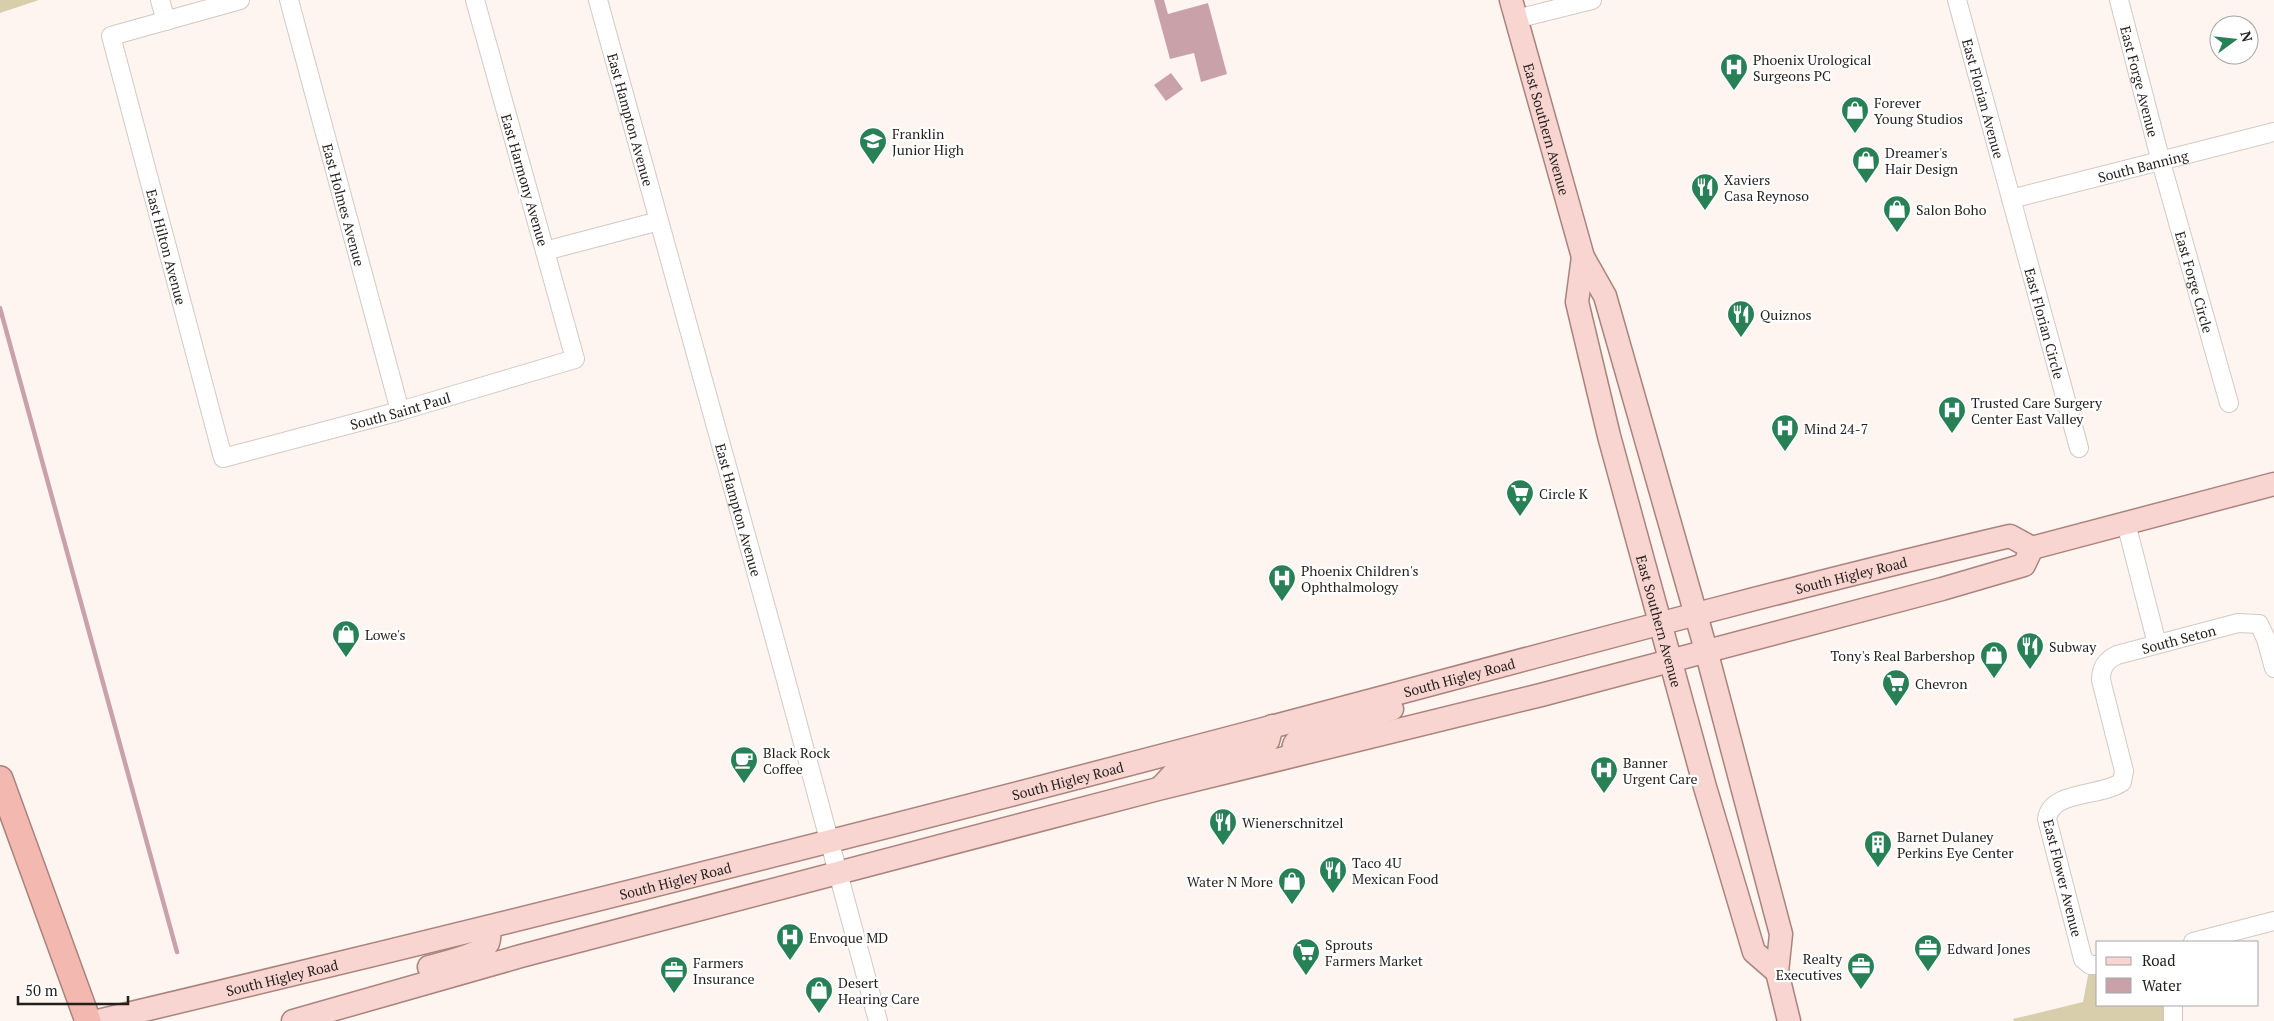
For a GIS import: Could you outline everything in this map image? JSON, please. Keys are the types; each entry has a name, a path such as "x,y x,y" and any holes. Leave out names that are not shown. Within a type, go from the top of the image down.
{"highway":[{"path":"0,779 88,1021"}],"main road":[{"name":"East Southern Avenue","path":"1513,10 1583,257 1605,296 1706,650 1781,934 1777,972 1790,1021"},
{"name":"East Southern Avenue","path":"1583,257 1577,302 1609,436 1705,787 1754,952 1777,972"},
{"path":"304,1018 521,956 1158,789 1541,695 1706,650 1857,612 2024,565 2032,548 2274,484"},
{"name":"South Higley Road","path":"98,1021 490,927 830,841 1887,565 2010,536 2032,548"},
{"path":"1294,755 1293,747 1296,740 1391,710 1423,686"},
{"path":"1158,789 1179,768 1262,746 1268,741 1272,726"},
{"path":"304,1018 350,989 472,953 484,947 488,942 490,927"}],"street":[{"path":"160,0 166,21 240,0"},
{"name":"East Holmes Avenue","path":"288,0 400,411"},
{"name":"East Harmony Avenue","path":"475,0 575,359"},
{"name":"East Hampton Avenue","path":"598,0 878,1021"},
{"path":"1513,10 1592,0"},
{"name":"East Florian Avenue","path":"1957,0 2011,199"},
{"name":"East Forge Avenue","path":"2118,0 2161,162"},
{"name":"East Hilton Avenue","path":"166,21 111,36 223,458"},
{"name":"South Banning","path":"2011,199 2274,132"},
{"name":"East Forge Circle","path":"2161,162 2230,403"},
{"name":"East Florian Circle","path":"2011,199 2078,448"},
{"path":"545,251 659,221"},
{"name":"South Saint Paul","path":"223,458 400,411 575,359"},
{"path":"2126,523 2157,644"},
{"name":"South Seton","path":"2104,665 2109,658 2117,654 2238,623 2259,624 2266,639 2274,668"},
{"name":"East Flower Avenue","path":"2094,965 2083,959 2047,819 2048,810 2053,804 2115,787 2122,782 2124,771 2101,680 2101,672 2104,665"},
{"path":"2197,941 2274,922"},
{"path":"2173,1006 2173,1021"}],"shaded area":[{"path":"0,0 39,0 0,13"},
{"path":"2090,965 2096,965 2096,1006 2173,1006 2173,1021 2014,1021 2013,1019 2083,1002"}],"water":[{"path":"1154,0 1164,0 1168,14 1208,3 1227,74 1201,82 1194,53 1170,59"},
{"path":"1171,73 1183,89 1166,101 1154,85"}],"waterway":[{"path":"0,308 177,952"}],"place":[{"name":"Phoenix Urological Surgeons PC","path":"1734,91"},
{"name":"Forever Young Studios","path":"1855,134"},
{"name":"Franklin Junior High","path":"873,165"},
{"name":"Dreamer's Hair Design","path":"1866,184"},
{"name":"Xaviers Casa Reynoso","path":"1705,211"},
{"name":"Salon Boho","path":"1897,233"},
{"name":"Quiznos","path":"1741,338"},
{"name":"Trusted Care Surgery Center East Valley","path":"1952,434"},
{"name":"Mind 24-7","path":"1785,452"},
{"name":"Circle K","path":"1520,517"},
{"name":"Phoenix Children's Ophthalmology","path":"1282,602"},
{"name":"Lowe's","path":"346,658"},
{"name":"Subway","path":"2030,670"},
{"name":"Tony's Real Barbershop","path":"1994,679"},
{"name":"Chevron","path":"1896,707"},
{"name":"Black Rock Coffee","path":"744,784"},
{"name":"Banner Urgent Care","path":"1604,794"},
{"name":"Wienerschnitzel","path":"1223,846"},
{"name":"Barnet Dulaney Perkins Eye Center","path":"1878,868"},
{"name":"Taco 4U Mexican Food","path":"1333,894"},
{"name":"Water N More","path":"1292,905"},
{"name":"Envoque MD","path":"790,961"},
{"name":"Edward Jones","path":"1928,972"},
{"name":"Sprouts Farmers Market","path":"1306,976"},
{"name":"Realty Executives","path":"1861,990"},
{"name":"Farmers Insurance","path":"674,994"},
{"name":"Desert Hearing Care","path":"819,1014"}]}
